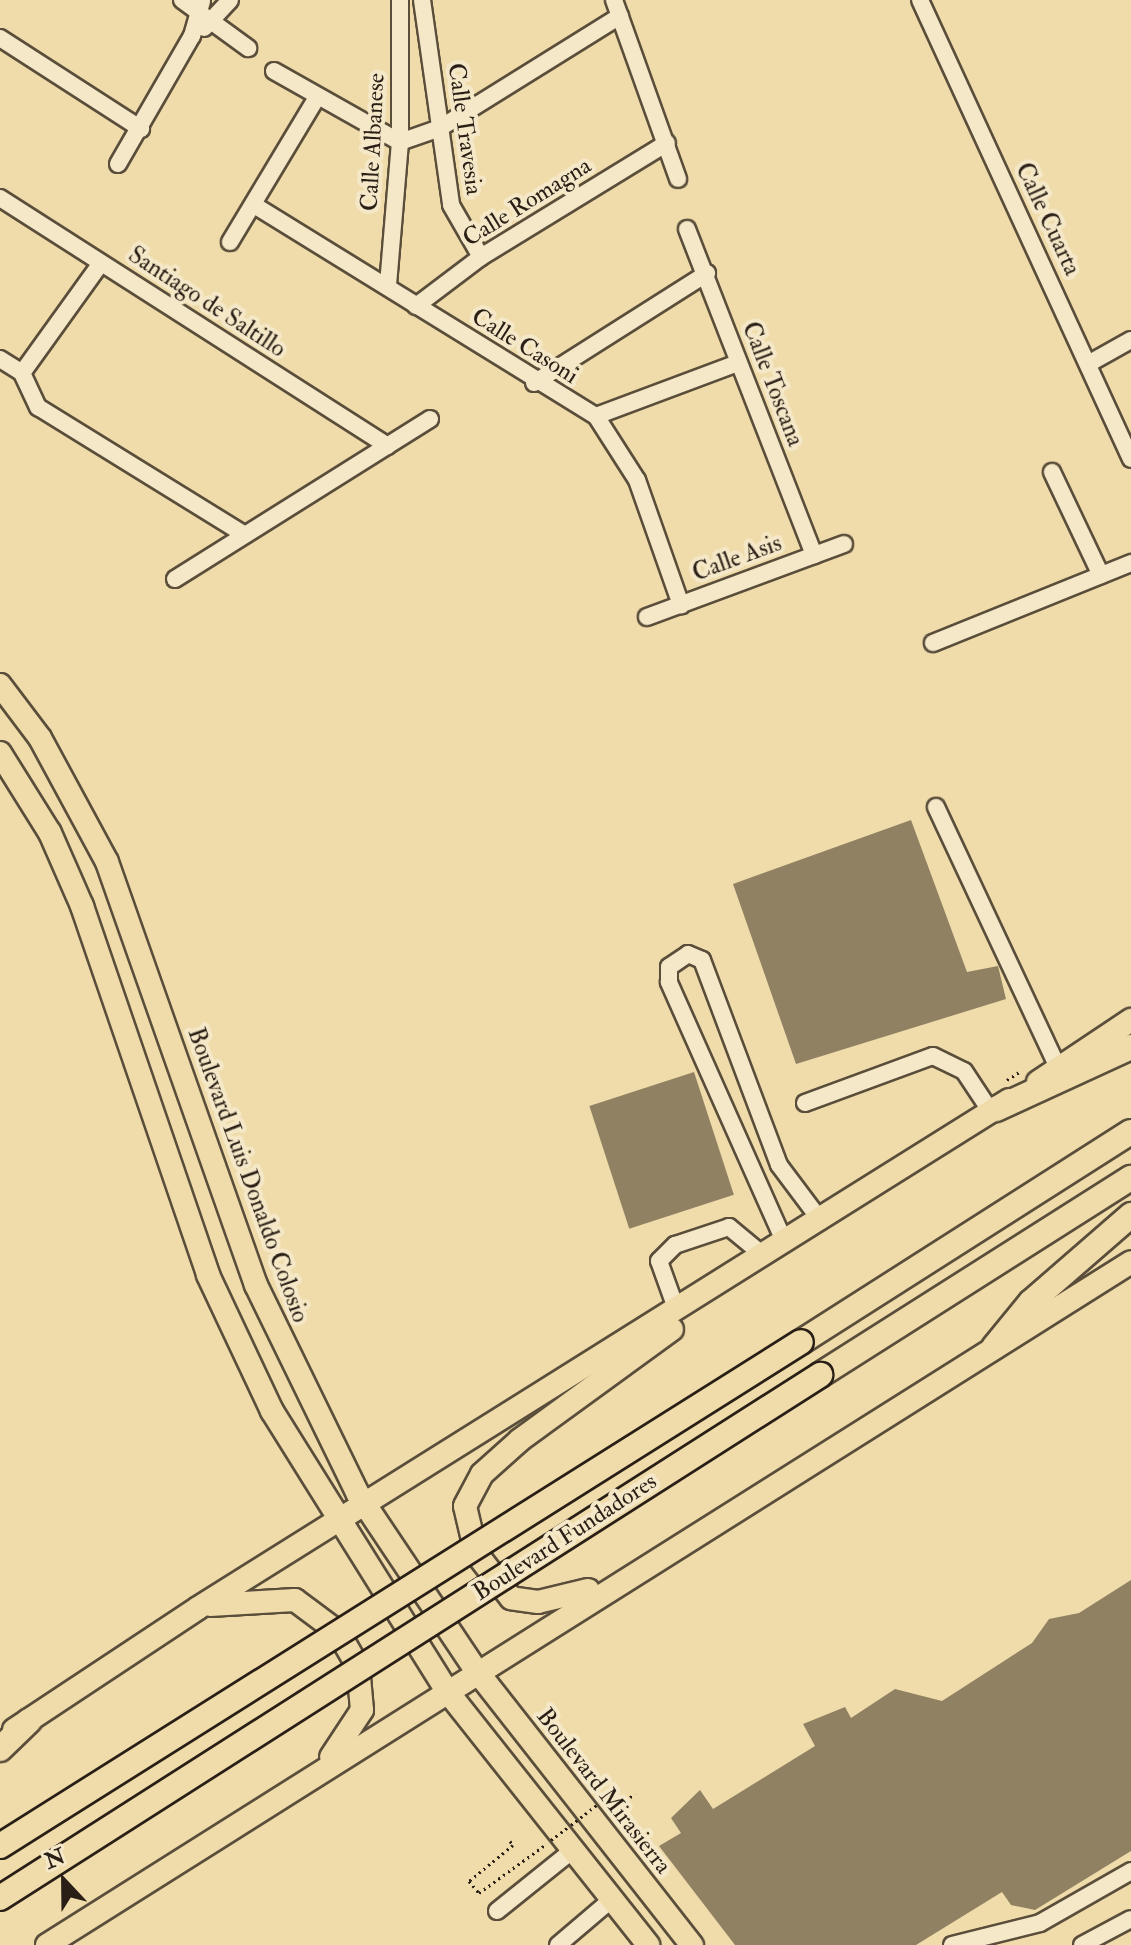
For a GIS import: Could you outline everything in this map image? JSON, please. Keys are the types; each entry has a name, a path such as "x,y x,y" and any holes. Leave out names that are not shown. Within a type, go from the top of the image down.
{"highway":[{"path":"994,1110 1131,1047"},
{"name":"Boulevard Fundadores","path":"0,1846 1131,1132"},
{"name":"Boulevard Fundadores","path":"0,1898 1131,1178"},
{"path":"994,1347 1031,1302 1131,1215"},
{"path":"0,1749 29,1721"}],"main road":[{"name":"Boulevard Luis Donaldo Colosio","path":"0,685 47,750 107,862 256,1285 364,1504 476,1670"},
{"path":"0,753 50,833 82,906 230,1328 337,1522 447,1691 648,1945"},
{"path":"0,1740 198,1608 821,1221 1131,1020"},
{"path":"615,1582 538,1602 511,1598 486,1572 467,1532 471,1490 520,1440 759,1260"},
{"path":"47,1945 615,1582 1131,1262"},
{"path":"198,1608 295,1600 321,1615 352,1650 362,1710 317,1772"},
{"name":"Boulevard Mirasierra","path":"476,1670 692,1945"}],"street":[{"path":"118,164 192,36 213,21 230,0"},
{"name":"Calle Albanese","path":"388,285 400,142 400,0"},
{"name":"Calle Travesia","path":"422,0 451,205 481,257"},
{"name":"Calle Cuarta","path":"920,0 1131,459"},
{"path":"193,3 248,48"},
{"path":"192,36 193,3"},
{"path":"274,71 400,142 440,128 617,8 678,179"},
{"path":"0,38 141,129"},
{"path":"230,242 317,97"},
{"name":"Calle Romagna","path":"416,306 481,257 667,143"},
{"name":"Santiago de Saltillo","path":"0,198 388,446"},
{"name":"Calle Casoni","path":"254,205 388,285 534,383 596,416 637,480 681,605"},
{"name":"Calle Toscana","path":"687,229 707,273 738,363 814,555"},
{"path":"22,373 101,263"},
{"path":"534,383 707,273"},
{"path":"1088,364 1131,340"},
{"path":"0,359 22,373 38,407 245,535"},
{"path":"596,416 738,363"},
{"path":"175,579 430,419"},
{"path":"1052,472 1101,575"},
{"name":"Calle Asis","path":"647,617 844,544"},
{"path":"933,643 1131,563"},
{"path":"936,807 1058,1068"},
{"path":"785,1243 669,982 669,967 688,954 702,960 779,1165 821,1221"},
{"path":"805,1103 933,1056 964,1071 994,1110"},
{"path":"677,1311 659,1261 675,1245 725,1226 759,1260"},
{"path":"497,1911 573,1850"},
{"path":"952,1945 1040,1923 1131,1871"},
{"path":"558,1945 612,1899"},
{"path":"1082,1945 1131,1919"}],"path":[{"path":"566,1760 558,1749 569,1742 615,1807 635,1794"},
{"path":"510,1841 513,1845 469,1881 479,1893 599,1803 591,1792"}],"building":[{"path":"911,820 967,972 998,966 1006,999 796,1064 733,884"},
{"path":"694,1072 734,1195 629,1229 589,1106"},
{"path":"1131,1580 1131,1851 1035,1910 1011,1905 1002,1892 916,1945 735,1945 659,1846 681,1833 671,1818 700,1790 713,1809 815,1746 803,1724 845,1707 851,1718 895,1689 942,1701 1032,1643 1049,1619 1079,1613"}]}
